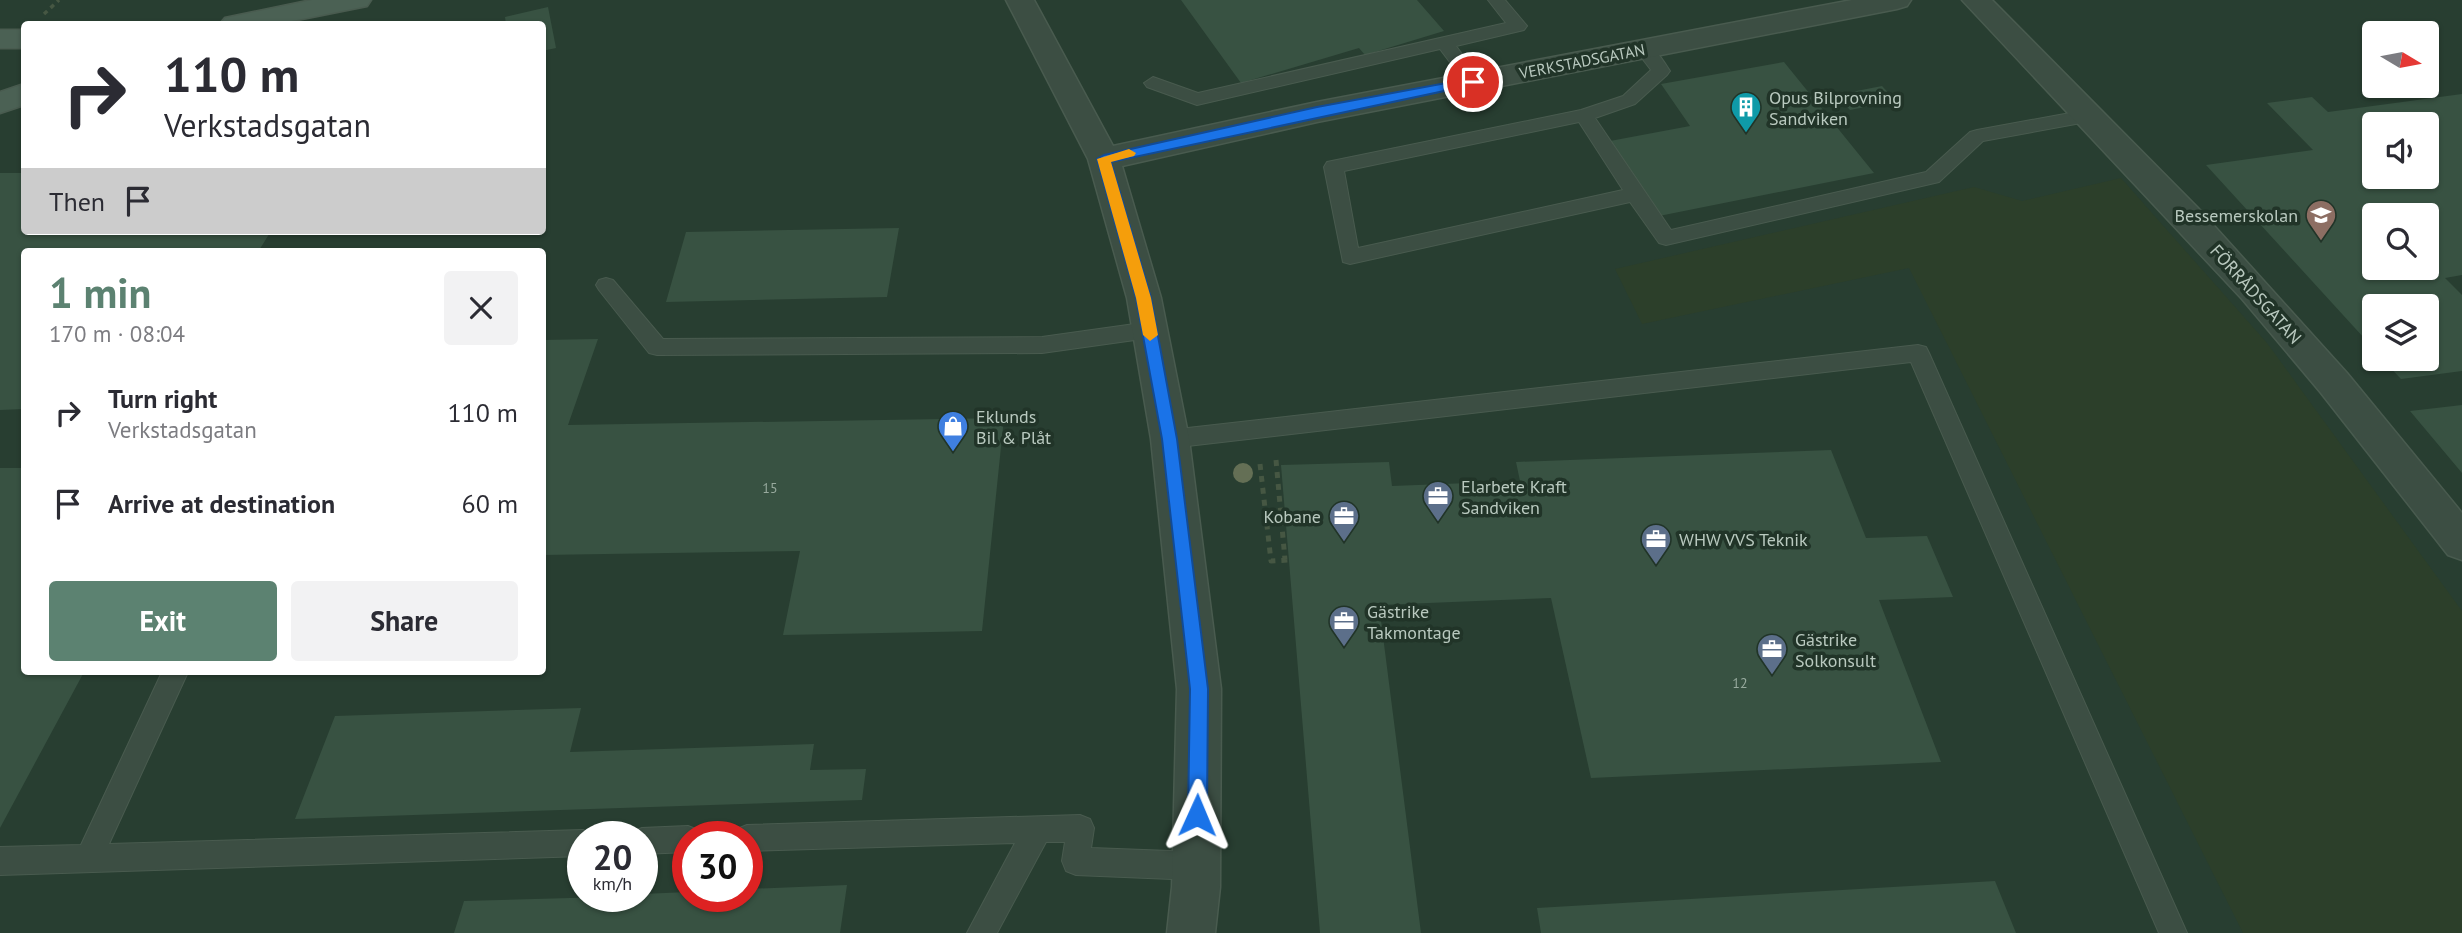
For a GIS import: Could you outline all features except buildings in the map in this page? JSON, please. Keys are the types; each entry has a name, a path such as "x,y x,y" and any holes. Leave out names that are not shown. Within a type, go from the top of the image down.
{"main road":[{"path":"250,21 357,0"},
{"path":"0,39 21,39"},
{"path":"0,75 21,70"},
{"path":"0,103 21,95"}],"street":[{"path":"1020,0 1104,159 1144,298 1170,439 1199,689 1196,866 1191,933"},
{"name":"VERKSTADSGATAN","path":"1104,159 1317,112 1897,0"},
{"name":"FÖRRÅDSGATAN","path":"1976,0 2092,115 2264,301 2337,385 2462,543"}],"lane":[{"path":"1153,83 1197,99 1518,26 1496,0"},
{"path":"1445,43 1473,82"},
{"path":"1635,194 1350,257 1334,167 1584,115 1629,100 1661,71 1644,49"},
{"path":"1584,115 1667,238 1932,177 1977,135 2092,115"},
{"path":"606,285 657,347 1042,345 1149,330"},
{"path":"1170,439 1918,353 2173,933"},
{"path":"89,858 174,675"},
{"path":"763,838 1080,828 1076,861 1196,866"},
{"path":"981,933 1038,829"},
{"path":"0,861 567,843"}],"path":[{"path":"1256,429 1271,561 1287,560 1277,471"}],"green space":[{"path":"2121,178 2267,343 2462,611 2462,933 2243,933 1909,268 1642,324 1615,269 1974,187 2022,201"}],"slow traffic":[{"path":"1129,153 1104,159 1144,298 1150,335"}],"place":[{"name":"Opus Bilprovning Sandviken","path":"1746,134"},
{"name":"Bessemerskolan","path":"2321,242"},
{"name":"Eklunds Bil & Plåt","path":"953,453"},
{"name":"Elarbete Kraft Sandviken","path":"1438,523"},
{"name":"Kobane","path":"1344,543"},
{"name":"WHW VVS Teknik","path":"1656,566"},
{"name":"Gästrike Takmontage","path":"1344,648"},
{"name":"Gästrike Solkonsult","path":"1772,676"}],"route":[{"path":"1197,815 1199,689 1170,439 1144,298 1104,159 1317,112 1473,82"}]}
